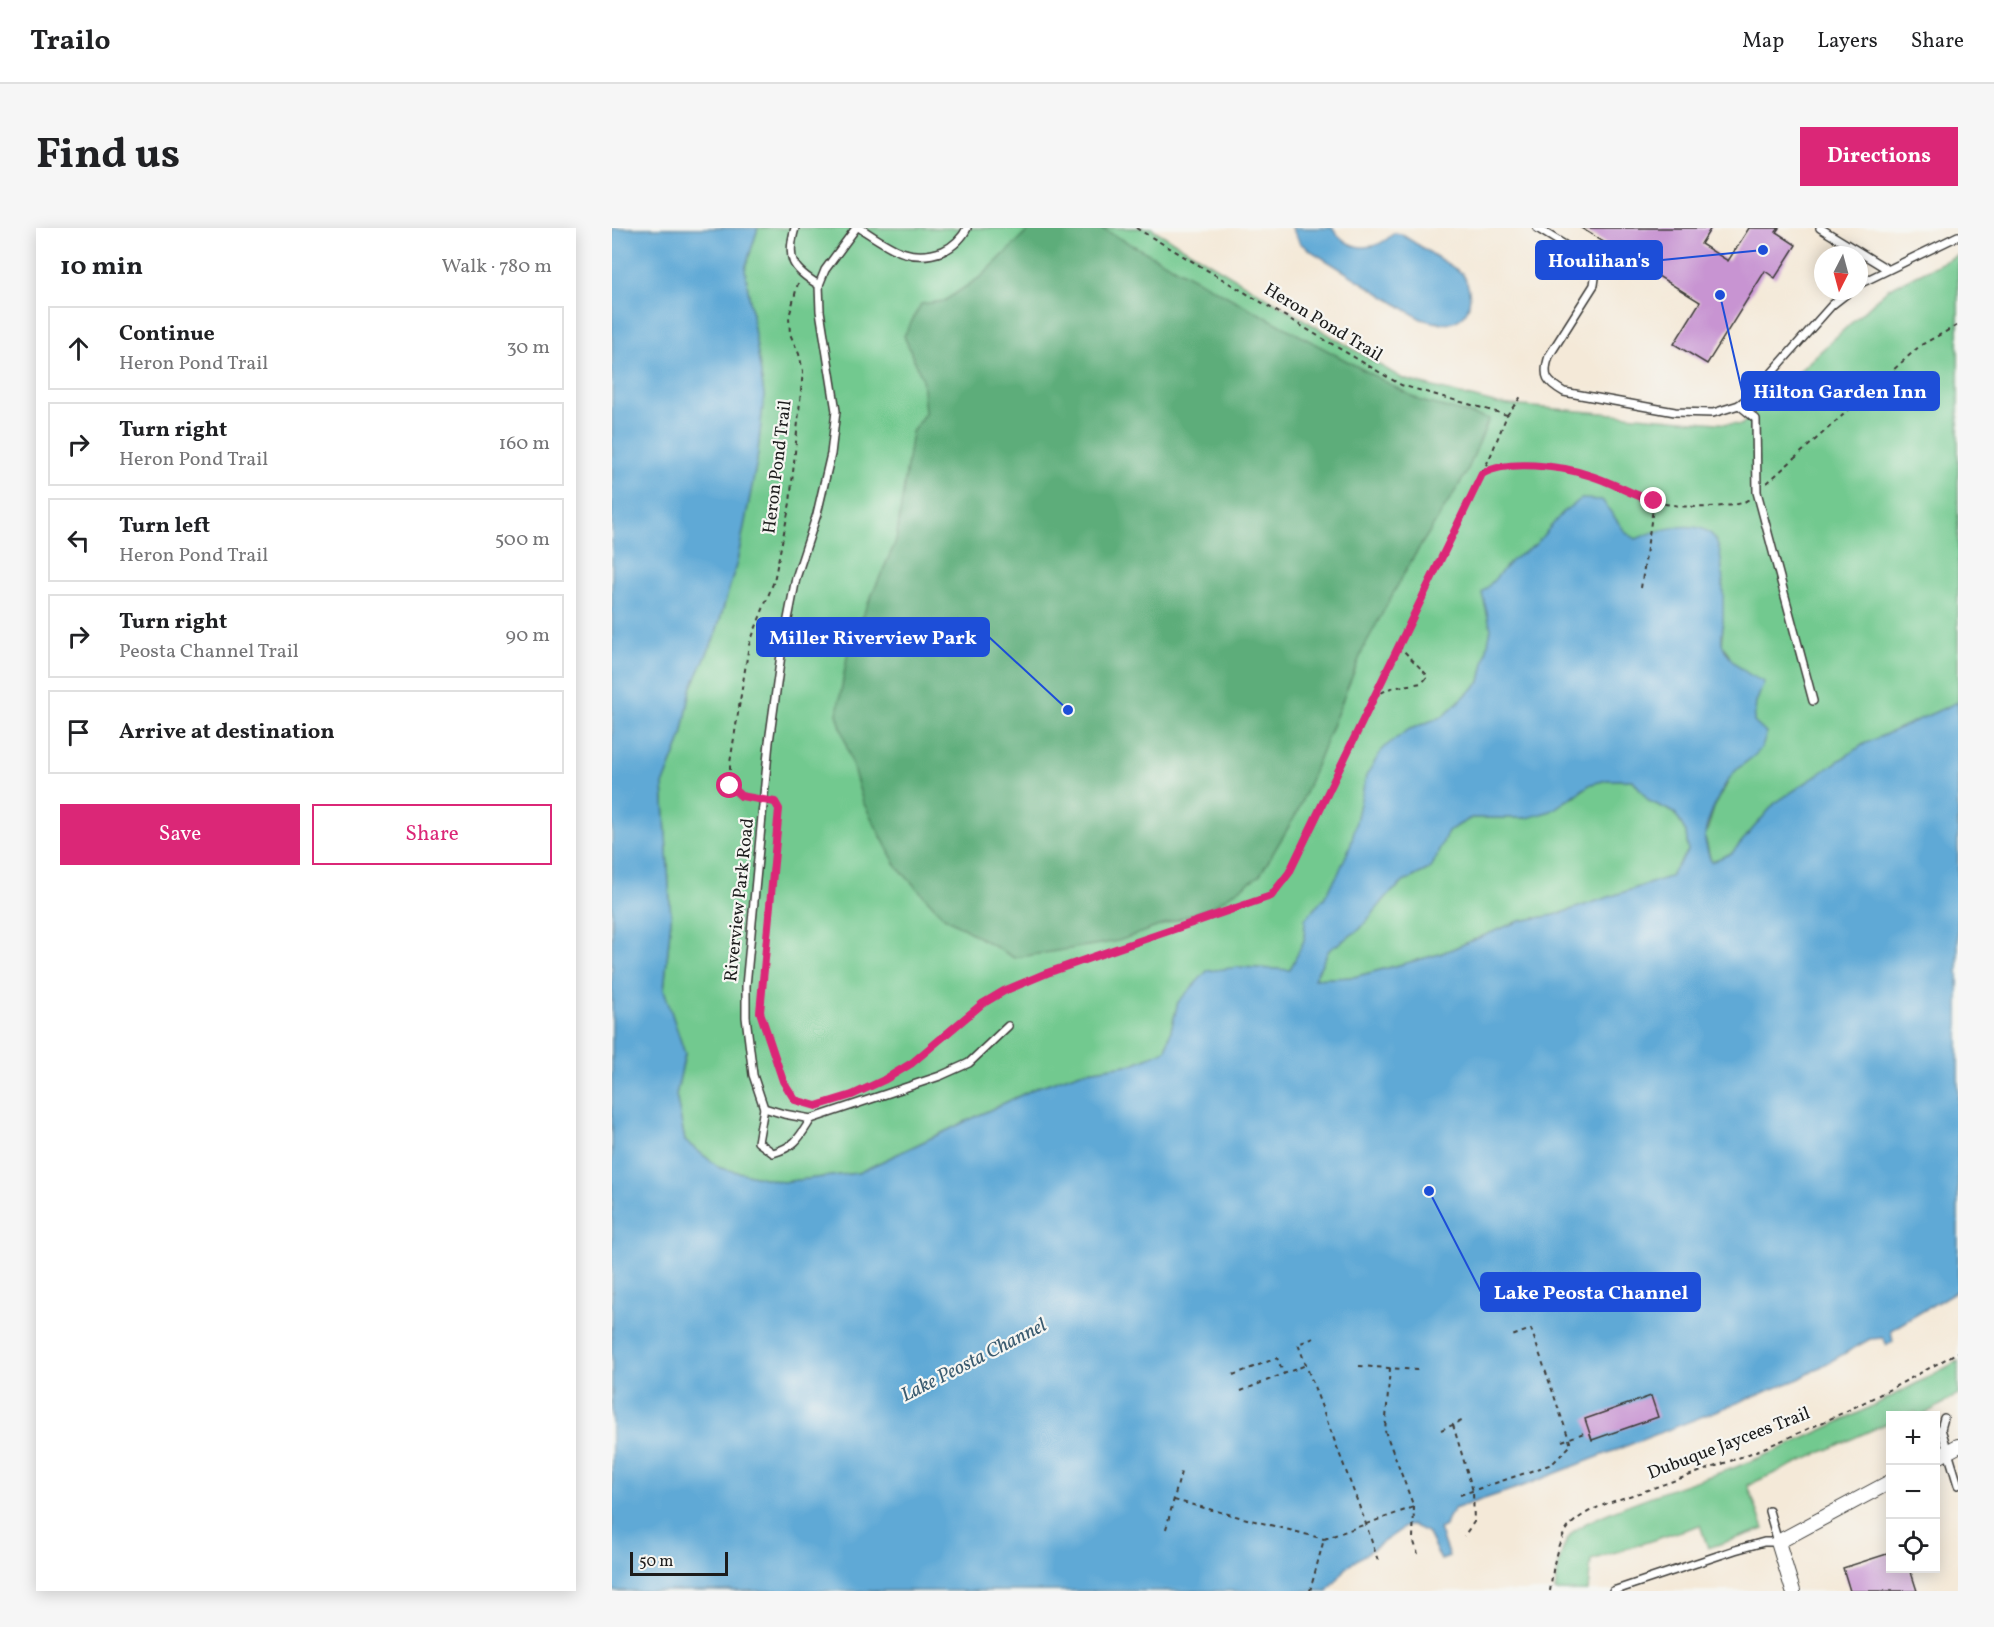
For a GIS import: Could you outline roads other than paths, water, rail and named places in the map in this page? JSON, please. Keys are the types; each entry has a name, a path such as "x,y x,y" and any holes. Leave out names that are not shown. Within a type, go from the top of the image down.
{"street":[{"path":"1793,1591 1778,1542 1886,1484"}],"lane":[{"path":"795,228 791,259 801,274 819,285 830,262 858,228 904,254 928,256 950,248 966,232 967,228"},
{"path":"1537,228 1589,260 1596,271 1594,285 1549,356 1545,368 1546,377 1552,385 1564,393 1675,412 1713,413 1739,405 1754,393 1838,300"},
{"path":"1820,228 1887,269"},
{"path":"1868,279 1958,236"},
{"name":"Riverview Park Road","path":"765,1107 753,1075 746,1017 746,996 769,742 781,655 796,578 817,514 831,454 836,411 820,311 819,285"},
{"path":"1739,405 1756,419 1757,492 1813,701"},
{"path":"811,1119 796,1143 786,1149 773,1153 758,1142 765,1107 784,1114 811,1119 940,1076 969,1063 1008,1026"},
{"path":"1944,1418 1941,1429 1953,1449 1958,1485"},
{"path":"1613,1591 1735,1550 1764,1542 1778,1542 1769,1511"}],"water":[{"path":"612,228 758,228 745,269 764,395 757,461 737,562 715,636 691,689 682,736 663,785 671,919 664,990 685,1054 676,1095 685,1141 720,1168 782,1182 858,1173 1038,1087 1081,1072 1133,1064 1166,1050 1178,1002 1207,971 1240,967 1290,970 1304,940 1305,919 1324,898 1351,844 1366,776 1383,748 1408,730 1443,716 1480,682 1491,629 1482,593 1512,560 1535,545 1564,511 1581,499 1602,500 1626,533 1636,539 1665,529 1688,526 1707,531 1718,544 1723,579 1722,644 1735,663 1764,682 1756,703 1754,722 1766,733 1761,748 1732,775 1714,806 1705,832 1711,862 1732,853 1775,803 1864,744 1958,702 1958,1290 1891,1330 1893,1342 1887,1345 1883,1338 1870,1339 1799,1379 1523,1486 1454,1509 1445,1526 1439,1529 1449,1557 1441,1560 1427,1532 1412,1525 1405,1527 1348,1566 1328,1591 612,1591","holes":["1607,780 1633,780 1649,801 1675,813 1686,832 1688,851 1669,877 1555,915 1519,921 1440,954 1354,977 1314,979 1329,950 1360,929 1388,895 1405,881 1431,868 1448,831 1471,818 1527,818 1551,811 1591,784"]},
{"path":"1292,228 1332,228 1346,242 1362,247 1378,244 1394,233 1401,234 1462,273 1468,286 1470,300 1465,314 1449,323 1421,319 1311,251 1300,243"}],"place":[{"name":"Houlihan's","path":"1763,250"},
{"name":"Hilton Garden Inn","path":"1720,295"},
{"name":"Miller Riverview Park","path":"1068,710"},
{"name":"Lake Peosta Channel","path":"1429,1191"}]}
